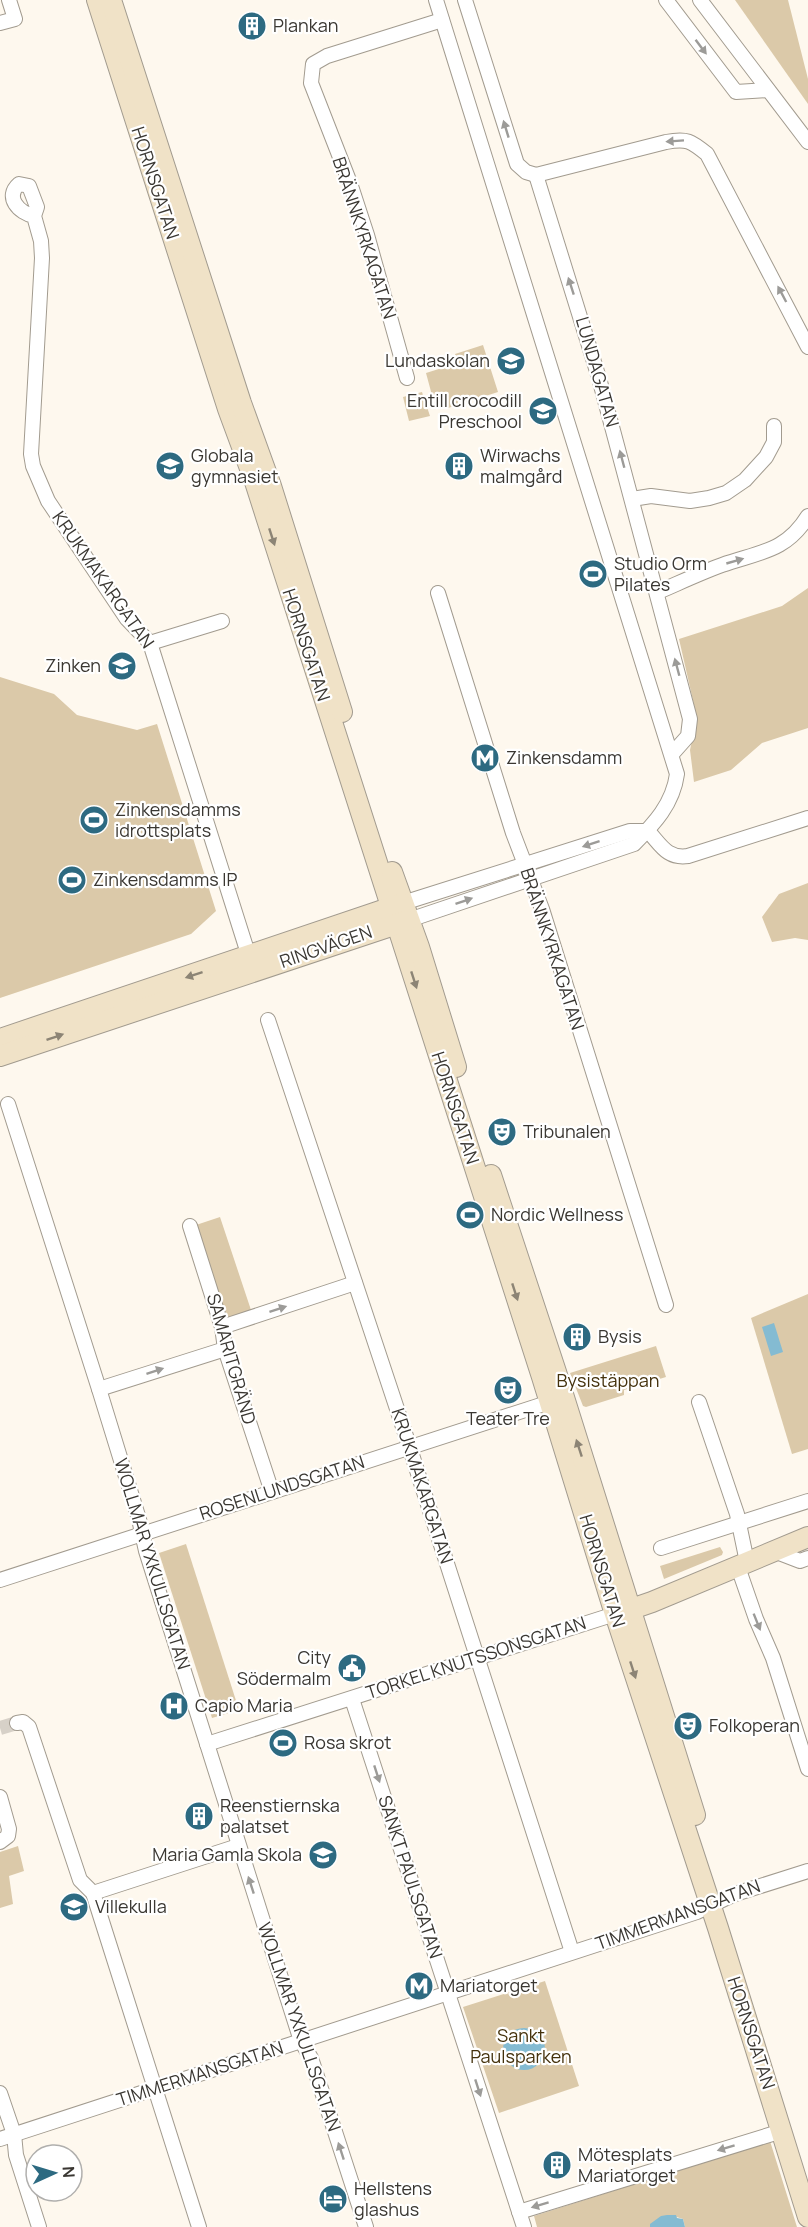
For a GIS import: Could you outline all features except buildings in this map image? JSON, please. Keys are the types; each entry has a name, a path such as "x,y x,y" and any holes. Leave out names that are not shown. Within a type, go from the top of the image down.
{"street":[{"path":"0,23 15,19 9,0"},
{"name":"HORNSGATAN","path":"97,0 144,123 271,486 399,914 557,1400 716,1903 808,2179"},
{"name":"HORNSGATAN","path":"111,0 144,123"},
{"path":"436,0 672,754"},
{"path":"465,0 517,164 526,172 536,175 666,142 691,141 706,154 808,347"},
{"path":"666,0 736,92 768,90"},
{"path":"700,0 808,142"},
{"name":"BRÄNNKYRKAGATAN","path":"407,378 357,204 311,83 313,64 327,56 442,20"},
{"name":"LUNDAGATAN","path":"536,175 596,369 633,499 690,719 688,736 672,754"},
{"name":"KRUKMAKARGATAN","path":"34,216 41,241 42,258 31,454 33,466 48,501 127,619 150,643 252,963"},
{"path":"633,499 651,496 690,501 726,493 745,480 766,457 774,442 774,426"},
{"path":"658,592 723,565 766,552 780,545 799,531 808,516"},
{"name":"BRÄNNKYRKAGATAN","path":"438,593 524,865 542,909 666,1305"},
{"path":"150,643 222,621"},
{"name":"RINGVÄGEN","path":"399,914 530,879 633,844 658,819 670,799 675,787 676,774 672,754"},
{"path":"648,831 671,855 678,857 688,856 808,818"},
{"name":"RINGVÄGEN","path":"0,1039 252,963 399,914 524,865 630,831 648,831"},
{"name":"RINGVÄGEN","path":"0,1056 252,963"},
{"name":"KRUKMAKARGATAN","path":"268,1020 409,1446 572,1952"},
{"name":"WOLLMAR YXKULLSGATAN","path":"8,1104 99,1389 238,1846 366,2227"},
{"name":"SAMARITGRÄND","path":"190,1226 222,1327 225,1349 272,1492"},
{"path":"222,1327 355,1283"},
{"path":"99,1389 225,1349"},
{"name":"ROSENLUNDSGATAN","path":"0,1580 557,1400"},
{"path":"699,1402 739,1524 743,1564 756,1619 773,1658 808,1769"},
{"path":"661,1548 808,1502"},
{"name":"TORKEL KNUTSSONSGATAN","path":"207,1744 623,1612 808,1537"},
{"path":"774,1551 800,1561 808,1558"},
{"name":"SANKT PAULSGATAN","path":"352,1698 524,2227"},
{"path":"17,1723 23,1722 28,1727 80,1880 93,1893 199,2227"},
{"path":"0,1797 9,1828 8,1836 0,1842"},
{"path":"93,1893 238,1846"},
{"name":"TIMMERMANSGATAN","path":"0,2139 697,1912 735,1894 808,1871"},
{"name":"HORNSGATAN","path":"716,1903 808,2217"},
{"path":"0,2093 14,2134 16,2155 39,2227"},
{"path":"519,2212 782,2131"}],"green space":[{"path":"735,0 788,0 808,79 808,104"},
{"path":"483,345 498,392 448,408 433,399 426,373 458,363 455,354"},
{"path":"422,392 430,416 409,421 403,397"},
{"path":"808,588 808,728 762,743 731,770 694,782 690,750 697,718 679,639 782,606"},
{"name":"Zinkensdamms idrottsplats","path":"0,677 54,694 77,715 137,730 157,724 216,911 191,934 0,998"},
{"path":"808,883 808,940 795,938 772,942 762,917 779,894"},
{"path":"220,1217 251,1310 226,1319 196,1225"},
{"path":"808,1294 808,1449 792,1454 751,1318"},
{"name":"Bysistäppan","path":"656,1346 666,1377 624,1390 624,1395 583,1406 570,1373"},
{"path":"186,1544 239,1710 212,1718 159,1553"},
{"path":"720,1547 722,1555 664,1579 660,1566"},
{"path":"18,1846 24,1871 9,1876 13,1904 0,1908 0,1852"},
{"name":"Sankt Paulsparken","path":"545,1981 579,2086 499,2113 463,2007"},
{"path":"770,2141 797,2227 685,2227 683,2219 670,2215 650,2227 537,2227 534,2216"}],"water":[{"path":"774,1323 783,1352 771,1356 762,1327"},
{"path":"524,2028 532,2029 539,2034 544,2041 544,2057 539,2064 532,2069 524,2070 516,2069 509,2064 504,2057 503,2049 504,2041 509,2034 516,2029"},
{"path":"676,2215 677,2218 683,2219 685,2227 650,2227 650,2224 661,2216"}],"tunnel":[{"path":"0,1728 17,1723"}],"place":[{"name":"Plankan","path":"252,26"},
{"name":"Lundaskolan","path":"511,361"},
{"name":"Entill crocodill Preschool","path":"543,411"},
{"name":"Globala gymnasiet","path":"170,466"},
{"name":"Wirwachs malmgård","path":"459,466"},
{"name":"Studio Orm Pilates","path":"593,574"},
{"name":"Zinken","path":"122,666"},
{"name":"Zinkensdamm","path":"485,758"},
{"name":"Zinkensdamms idrottsplats","path":"94,820"},
{"name":"Zinkensdamms IP","path":"72,880"},
{"name":"Tribunalen","path":"502,1132"},
{"name":"Nordic Wellness","path":"470,1215"},
{"name":"Bysis","path":"577,1337"},
{"name":"Teater Tre","path":"508,1390"},
{"name":"City Södermalm","path":"352,1668"},
{"name":"Capio Maria","path":"174,1706"},
{"name":"Folkoperan","path":"688,1726"},
{"name":"Rosa skrot","path":"283,1743"},
{"name":"Reenstiernska palatset","path":"199,1816"},
{"name":"Maria Gamla Skola","path":"323,1855"},
{"name":"Villekulla","path":"74,1907"},
{"name":"Mariatorget","path":"419,1986"},
{"name":"Mötesplats Mariatorget","path":"557,2165"},
{"name":"Hellstens glashus","path":"333,2199"}]}
